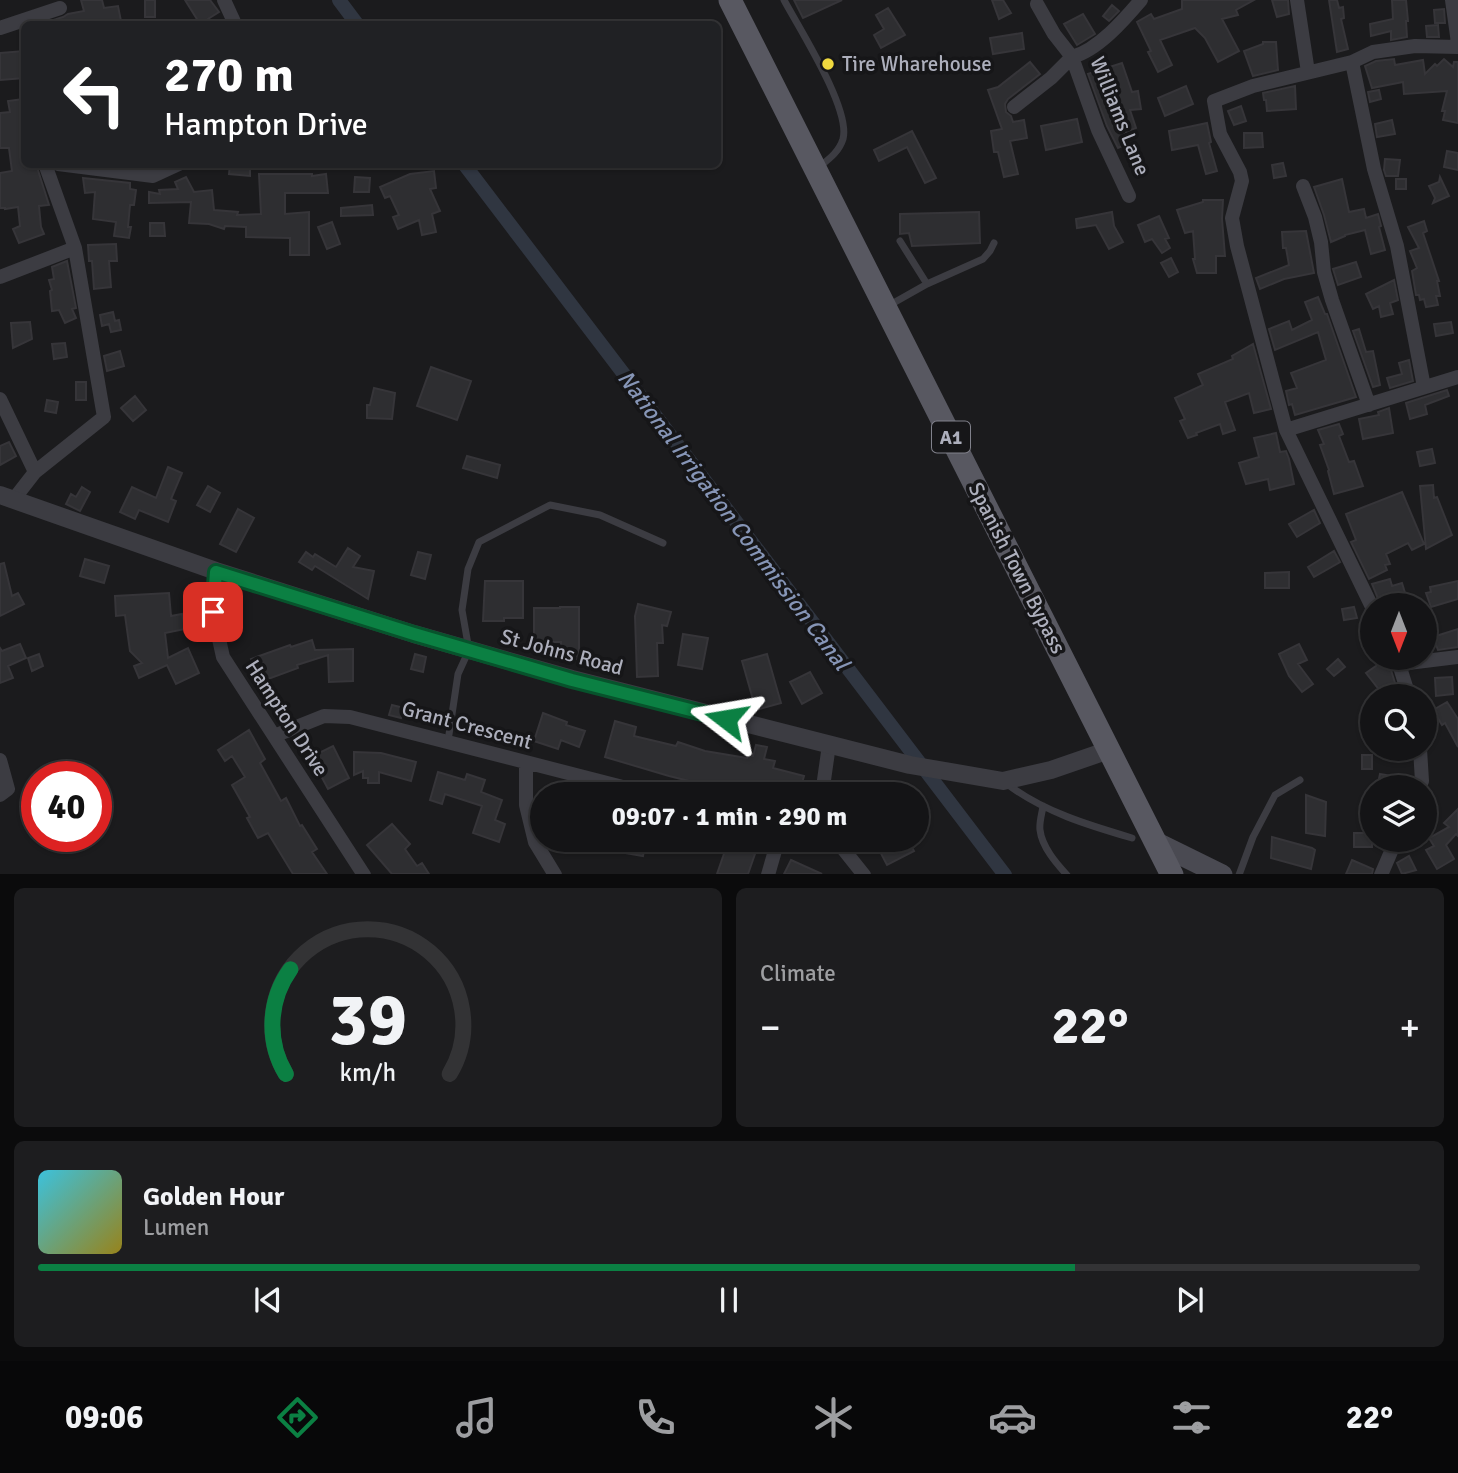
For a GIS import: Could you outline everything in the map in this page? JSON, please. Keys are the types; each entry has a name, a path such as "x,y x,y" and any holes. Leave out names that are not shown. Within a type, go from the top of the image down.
{"main road":[{"name":"Spanish Town Bypass","path":"730,0 1172,874"},
{"path":"1155,842 1222,874"}],"street":[{"path":"224,0 234,21"},
{"name":"Williams Lane","path":"1129,196 1098,130 1072,57 1097,44 1141,0"},
{"path":"1297,0 1308,72"},
{"path":"1365,593 1286,430 1232,218 1242,181 1220,134 1214,101 1253,86 1352,62 1373,52 1415,46 1458,45 1452,0"},
{"path":"0,28 59,4"},
{"path":"1014,107 1051,78 1072,57 1054,34 1037,4"},
{"path":"1352,62 1374,169 1396,246 1424,387"},
{"path":"7,497 104,417 75,248 46,168"},
{"path":"90,168 153,176 170,168"},
{"path":"1303,186 1315,217 1324,272 1332,300 1368,405"},
{"path":"0,277 75,248"},
{"path":"1286,430 1458,377"},
{"path":"0,398 35,472"},
{"name":"St Johns Road","path":"7,497 216,572 469,650 572,680 910,765 1003,781 1051,770 1110,750"},
{"name":"Hampton Drive","path":"216,572 213,612 223,657 363,874"},
{"path":"1437,658 1458,657"},
{"name":"Grant Crescent","path":"274,736 324,716 350,717 602,782"},
{"path":"824,782 829,745"},
{"path":"0,760 4,792"},
{"path":"526,763 526,805 536,842 555,874"},
{"path":"768,874 774,852"},
{"path":"846,852 864,874"},
{"path":"1381,874 1391,852"}],"lane":[{"path":"784,0 833,91 845,127 844,138 835,154 816,170"},
{"path":"900,241 927,284"},
{"path":"885,307 927,284 984,259 994,243"},
{"path":"448,742 458,674 469,650 462,610 468,569 479,542 550,505 600,515 663,543"},
{"path":"1239,874 1253,837 1275,795 1300,780"},
{"path":"1003,781 1020,794 1085,825 1132,838"},
{"path":"1043,806 1040,828 1044,843 1067,874"}],"building":[{"path":"81,0 102,0 104,8 118,6 121,21 50,21 84,11"},
{"path":"145,0 155,0 155,17 145,17"},
{"path":"185,0 210,0 219,12 208,19 210,21 198,21"},
{"path":"794,0 842,0 803,18"},
{"path":"992,0 1003,0 1011,13 999,19"},
{"path":"1182,0 1254,0 1236,10 1238,15 1222,19 1239,51 1218,62 1205,38 1195,28 1160,40 1172,65 1158,72 1137,22 1151,14 1154,19 1182,9"},
{"path":"1272,0 1288,0 1289,14 1277,17"},
{"path":"1329,0 1337,0 1339,8 1343,7 1344,18 1341,19 1348,49 1337,52"},
{"path":"1392,0 1406,0 1407,37 1391,40 1391,31 1371,36 1370,24 1393,19"},
{"path":"1112,5 1119,11 1109,21 1103,16"},
{"path":"888,8 905,35 881,48 874,35 884,29 876,15"},
{"path":"1444,9 1445,23 1435,23 1434,10"},
{"path":"1083,14 1095,34 1077,45 1064,24"},
{"path":"1438,25 1439,37 1427,37 1426,26"},
{"path":"1022,33 1024,49 993,54 990,38"},
{"path":"1263,42 1276,42 1278,70 1253,76 1244,51"},
{"path":"21,51 21,78 0,80 0,53"},
{"path":"1394,59 1395,65 1423,60 1425,74 1444,59 1453,67 1454,62 1458,62 1458,123 1443,120 1445,111 1442,111 1447,91 1404,94 1403,82 1372,88 1365,66 1376,61"},
{"path":"1030,62 1040,74 1005,104 1006,112 1013,122 1024,120 1027,138 1010,141 1018,174 1004,177 998,152 994,152 991,131 1002,129 988,90 998,87"},
{"path":"1122,63 1132,92 1138,91 1141,109 1130,110 1136,128 1124,133 1127,144 1118,148 1088,74"},
{"path":"1186,86 1193,104 1165,116 1158,98"},
{"path":"1295,86 1296,109 1267,111 1263,93"},
{"path":"1379,90 1381,99 1370,102 1368,92"},
{"path":"21,99 21,168 37,168 49,205 39,206 44,234 19,243 13,229 20,226 18,207 0,208 0,173 12,171 9,148 0,148 0,113 10,112 8,101"},
{"path":"1241,106 1246,121 1234,125 1228,111"},
{"path":"1077,119 1082,142 1046,150 1041,126"},
{"path":"1392,120 1395,134 1377,137 1375,124"},
{"path":"1207,123 1209,143 1217,171 1206,174 1198,145 1172,150 1169,131"},
{"path":"912,131 936,178 925,183 907,147 879,161 874,150"},
{"path":"1244,133 1262,133 1263,147 1244,148"},
{"path":"1447,151 1458,153 1458,170 1444,167"},
{"path":"1385,159 1400,160 1398,176 1386,176"},
{"path":"1283,163 1286,176 1274,178 1272,165"},
{"path":"230,168 250,168 250,176 229,174"},
{"path":"434,171 436,188 430,189 440,211 432,214 436,232 422,235 419,220 398,229 393,217 399,215 390,196 385,198 380,187 410,174"},
{"path":"259,174 326,174 328,193 285,193 285,214 309,212 309,255 290,255 290,238 246,237 246,227 225,226 224,229 209,224 189,223 191,202 149,203 149,192 160,194 159,190 178,189 175,182 186,177 194,192 212,190 214,210 238,212 237,215 261,214"},
{"path":"355,177 370,178 369,192 354,192"},
{"path":"1440,177 1449,196 1433,203 1435,198 1429,186 1439,182"},
{"path":"83,178 130,183 130,189 136,190 134,205 130,205 129,238 114,236 116,222 93,219 95,192 85,193"},
{"path":"1342,179 1349,212 1364,209 1366,218 1378,214 1385,250 1371,254 1365,230 1331,242 1314,187"},
{"path":"1396,179 1406,179 1406,189 1396,189"},
{"path":"1203,200 1223,200 1225,256 1216,256 1216,273 1197,273 1193,259 1193,231 1185,233 1177,210"},
{"path":"372,205 373,215 341,216 341,208"},
{"path":"979,212 980,243 912,246 909,233 900,234 900,214"},
{"path":"1112,212 1114,226 1123,242 1109,249 1096,225 1077,228 1076,219"},
{"path":"1159,216 1169,238 1165,239 1170,248 1162,253 1152,239 1145,242 1138,225"},
{"path":"1424,221 1427,231 1423,233 1439,281 1440,296 1436,296 1438,305 1426,307 1424,299 1420,300 1419,295 1416,295 1412,271 1417,268 1410,251 1419,248 1408,227"},
{"path":"332,222 340,244 327,249 318,227"},
{"path":"150,223 164,223 165,236 150,236"},
{"path":"1306,231 1314,273 1284,279 1260,289 1256,278 1289,265 1286,248 1283,248 1282,232"},
{"path":"116,244 117,261 109,261 111,287 94,289 88,245"},
{"path":"1171,258 1178,272 1169,277 1161,263"},
{"path":"67,261 76,308 72,309 76,318 65,323 59,310 52,311 49,280 54,279 52,267"},
{"path":"1356,262 1361,277 1338,285 1333,269"},
{"path":"1394,280 1398,300 1390,303 1393,314 1381,317 1379,306 1373,309 1366,294"},
{"path":"1318,297 1327,314 1356,397 1295,415 1292,404 1289,405 1286,391 1297,388 1291,373 1326,360 1318,332 1275,350 1269,329 1289,321 1292,330 1312,320 1305,302"},
{"path":"113,312 115,321 119,320 121,330 111,332 109,324 102,326 100,315"},
{"path":"30,322 32,339 13,348 11,323"},
{"path":"1451,322 1453,333 1436,336 1434,324"},
{"path":"1359,329 1366,352 1373,351 1380,385 1373,387 1353,331"},
{"path":"65,343 67,357 54,359 52,344"},
{"path":"1253,344 1271,409 1254,413 1249,393 1225,402 1235,430 1223,434 1220,424 1188,438 1180,421 1185,419 1175,398 1203,385 1198,374 1233,359 1232,356"},
{"path":"120,351 124,366 107,371 104,356"},
{"path":"1409,360 1413,381 1390,388 1387,378 1402,374 1399,363"},
{"path":"431,367 471,381 457,420 417,406"},
{"path":"76,382 86,382 86,400 76,400"},
{"path":"374,388 395,393 392,419 367,418 367,405 370,405"},
{"path":"1447,390 1449,396 1425,405 1427,414 1410,419 1406,403"},
{"path":"135,396 146,410 133,421 121,408"},
{"path":"47,400 58,402 56,413 45,411"},
{"path":"1389,408 1393,433 1363,439 1359,419 1379,415 1378,412"},
{"path":"1339,424 1343,434 1339,436 1349,462 1354,461 1363,486 1334,494 1320,445 1324,444 1318,430"},
{"path":"1276,433 1280,452 1286,451 1289,459 1294,484 1270,490 1268,479 1246,484 1239,463 1259,457 1254,438"},
{"path":"9,442 16,456 0,465 0,446"},
{"path":"1432,449 1435,463 1420,466 1417,452"},
{"path":"467,456 500,465 497,478 463,468"},
{"path":"168,467 182,473 171,499 176,501 168,522 139,510 135,519 120,512 132,487 156,498"},
{"path":"1433,485 1434,498 1437,497 1452,535 1426,549 1420,486"},
{"path":"208,486 220,493 210,512 197,505"},
{"path":"82,487 90,492 80,511 66,504 71,494 76,497"},
{"path":"1402,492 1424,544 1412,550 1408,543 1386,554 1390,564 1385,565 1387,570 1369,579 1351,542 1356,540 1346,514"},
{"path":"238,509 254,518 236,552 220,544"},
{"path":"1314,510 1320,523 1297,537 1289,524"},
{"path":"348,548 360,556 353,567 374,571 368,599 315,566 312,570 299,562 306,552 313,557 315,554 336,567"},
{"path":"1334,551 1340,562 1314,577 1308,567"},
{"path":"418,552 431,555 425,579 411,575"},
{"path":"85,559 109,566 104,583 80,576"},
{"path":"4,563 12,596 18,593 24,604 0,616 0,564"},
{"path":"1289,572 1289,588 1265,588 1265,573"},
{"path":"1390,579 1392,586 1402,583 1405,593 1376,593 1372,584"},
{"path":"485,581 523,581 523,618 483,621"},
{"path":"1458,581 1458,599 1437,605 1437,593 1426,593 1431,592 1430,587"},
{"path":"169,593 171,616 182,614 185,629 165,633 168,658 188,648 199,673 176,684 167,665 139,678 134,666 142,663 130,651 125,615 116,616 115,596"},
{"path":"638,604 671,612 667,626 662,625 663,643 657,643 658,676 637,677 635,616"},
{"path":"579,607 579,659 561,659 561,642 534,642 534,608"},
{"path":"1354,607 1357,618 1344,620 1342,609"},
{"path":"1458,629 1458,647 1438,650 1437,636"},
{"path":"683,634 708,638 702,669 678,665"},
{"path":"312,640 315,650 353,649 353,681 329,682 328,655 297,665 298,668 260,682 251,659"},
{"path":"20,644 26,658 8,666 13,678 0,683 0,648 2,651"},
{"path":"1299,644 1307,660 1298,664 1313,684 1302,692 1289,676 1279,654"},
{"path":"39,654 43,666 32,671 28,658"},
{"path":"415,654 426,657 423,672 411,669"},
{"path":"767,654 781,703 756,710 742,661"},
{"path":"1338,659 1345,667 1334,676 1327,669"},
{"path":"1370,670 1391,670 1395,684 1375,684 1366,673"},
{"path":"810,672 822,693 802,704 790,682"},
{"path":"1452,677 1453,694 1437,696 1435,678"},
{"path":"1447,702 1458,719 1458,747 1445,723 1442,725 1437,717 1437,708"},
{"path":"392,705 404,708 401,718 389,715"},
{"path":"543,713 585,731 579,747 561,740 558,749 534,741"},
{"path":"615,721 636,727 634,736 676,746 678,742 705,751 747,758 747,755 753,756 756,745 767,747 764,759 775,761 773,768 804,776 802,782 693,782 605,757"},
{"path":"249,730 265,759 260,763 281,801 286,798 300,826 302,825 317,849 312,852 327,874 293,874 268,833 258,838 247,818 250,817 232,785 245,777 232,756 225,761 218,750"},
{"path":"333,746 349,778 328,789 311,757"},
{"path":"354,752 381,753 416,762 411,781 379,772 379,783 368,783 368,778 363,778 363,771 354,775"},
{"path":"1362,761 1372,761 1372,769 1362,769"},
{"path":"438,772 465,780 467,774 485,780 481,792 502,800 495,820 505,824 499,842 473,833 482,806 445,794 442,804 430,800"},
{"path":"1306,795 1326,802 1325,836 1306,833"},
{"path":"1458,809 1458,836 1456,834 1446,845 1454,859 1437,869 1427,852 1437,852 1437,834 1449,827 1444,823"},
{"path":"392,824 410,844 405,849 417,866 422,863 429,874 392,874 367,845"},
{"path":"1354,833 1360,833 1360,847 1354,847"},
{"path":"1272,837 1315,850 1311,869 1271,858"},
{"path":"620,852 644,852 643,856"},
{"path":"725,852 755,854 748,874 717,874"},
{"path":"880,852 912,852 887,865"},
{"path":"1409,856 1416,870 1402,874 1397,863"},
{"path":"791,860 822,874 784,874"},
{"path":"1352,860 1373,869 1372,874 1346,874"}],"waterway":[{"name":"National Irrigation Commission Canal","path":"339,0 355,21"},
{"name":"National Irrigation Commission Canal","path":"467,168 1004,874"}],"place":[{"name":"Tire Wharehouse","path":"828,64"}],"route":[{"path":"213,612 216,572 572,680 726,719"}]}
